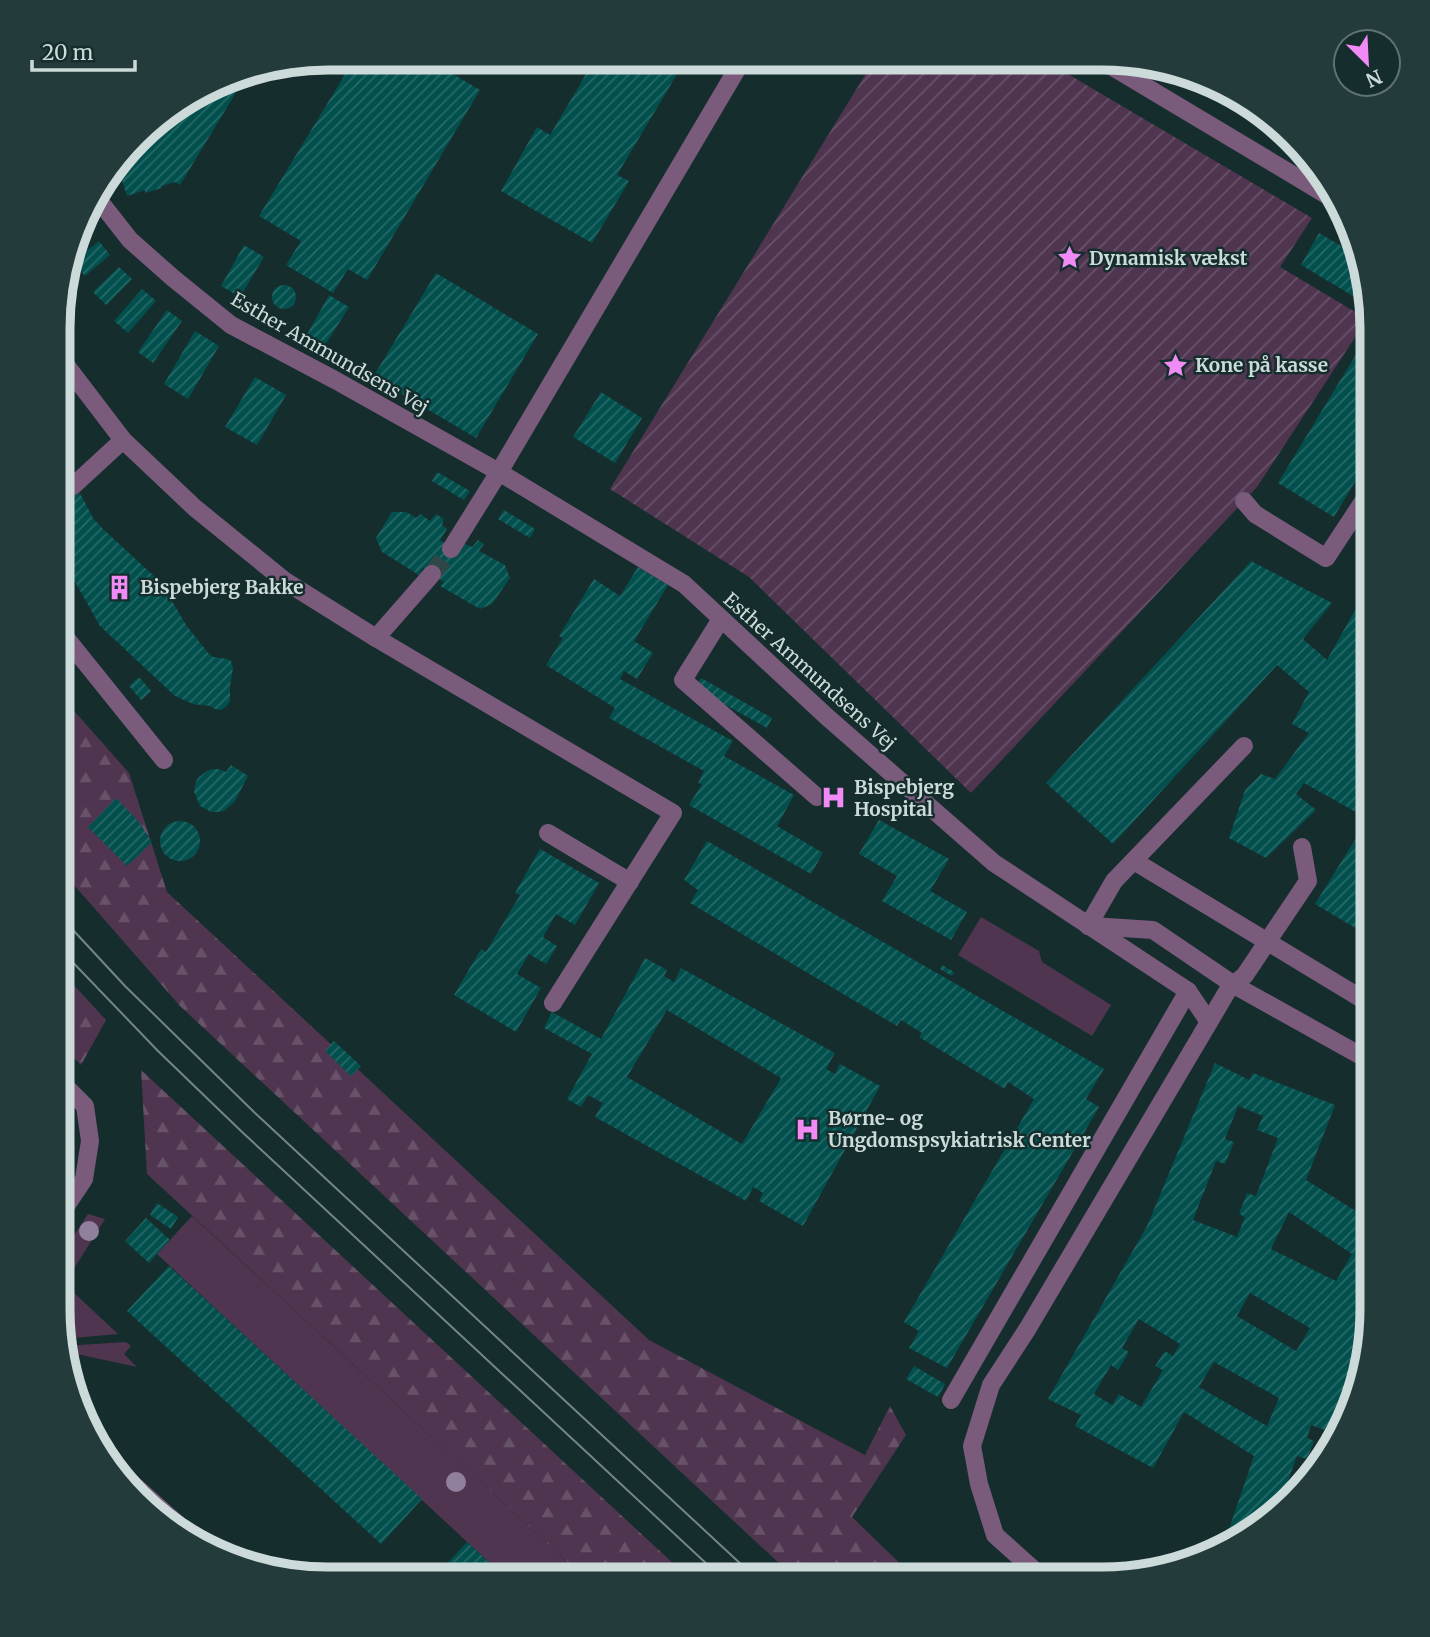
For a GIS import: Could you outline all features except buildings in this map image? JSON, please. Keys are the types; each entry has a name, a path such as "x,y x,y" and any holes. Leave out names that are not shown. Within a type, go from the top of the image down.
{"street":[{"path":"451,549 737,70"},
{"path":"1119,71 1321,191"},
{"name":"Esther Ammundsens Vej","path":"102,204 130,240 231,325 499,472 684,584 826,716 994,863 1188,991 1209,1022"},
{"path":"70,370 123,440 195,508 285,581 376,638 673,813 553,1003"},
{"path":"73,486 123,440"},
{"path":"1244,501 1255,514 1326,558 1360,506"},
{"path":"376,638 432,575"},
{"path":"721,618 683,680 817,797"},
{"path":"70,643 164,760"},
{"path":"1244,746 1114,881 1088,926 1153,930 1234,985 1360,1055"},
{"path":"548,833 630,881"},
{"path":"1031,1567 995,1535 979,1484 972,1446 991,1385 1028,1328 1228,990 1245,975 1308,881 1302,847"},
{"path":"1134,860 1360,997"},
{"path":"951,1400 1188,991"},
{"path":"70,1091 85,1106 90,1141 84,1179 70,1200"}],"green space":[{"path":"868,70 1061,70 1312,218 1280,267 1359,314 1360,330 1257,487 971,793 749,577 610,489"},
{"path":"70,706 129,773 167,892 649,1340 865,1455 890,1406 906,1435 852,1517 904,1567 783,1567 180,1006 70,880"},
{"path":"981,917 1039,951 1042,962 1111,1005 1092,1036 958,955"},
{"path":"70,981 106,1020 81,1065 70,1054"},
{"path":"141,1070 677,1567 573,1567 147,1174"},
{"path":"88,1214 105,1219 73,1270 70,1267 70,1241"},
{"path":"192,1216 573,1567 494,1567 157,1254"},
{"path":"72,1291 118,1334 72,1338"},
{"path":"126,1342 131,1346 124,1354 137,1367 74,1353 72,1345"}],"tunnel":[{"path":"70,490 73,486"},
{"path":"432,574 451,549"}],"tram line":[{"path":"70,927 125,986 255,1113 744,1567"},
{"path":"70,959 158,1051 241,1131 710,1567"}],"place":[{"name":"Dynamisk vækst","path":"1069,258"},
{"name":"Kone på kasse","path":"1175,365"},
{"name":"Bispebjerg Bakke","path":"120,587"},
{"name":"Bispebjerg Hospital","path":"834,798"},
{"name":"Børne- og Ungdomspsykiatrisk Center","path":"808,1129"}]}
